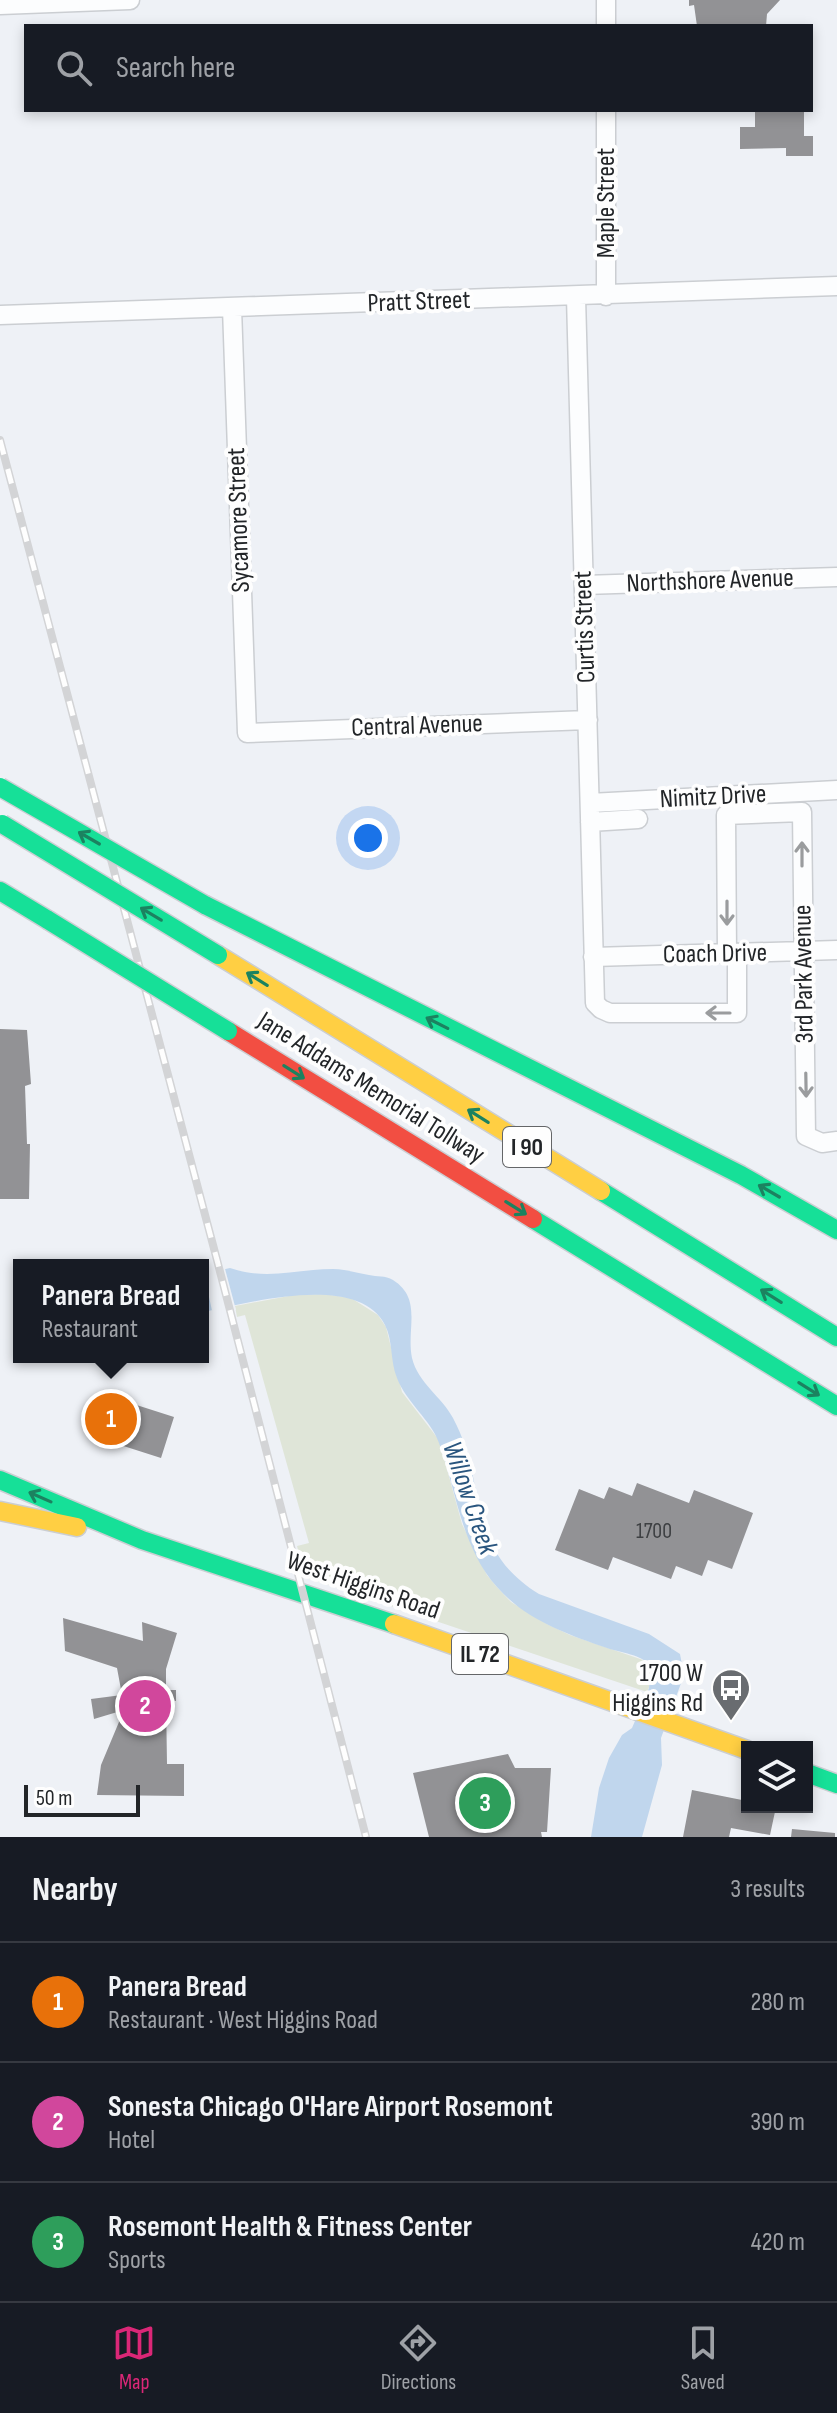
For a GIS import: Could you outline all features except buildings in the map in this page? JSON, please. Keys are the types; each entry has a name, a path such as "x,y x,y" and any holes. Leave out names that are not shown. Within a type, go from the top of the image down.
{"main road":[{"path":"0,787 205,905 741,1175 837,1230"},
{"name":"Jane Addams Memorial Tollway","path":"1,823 837,1337"},
{"name":"Jane Addams Memorial Tollway","path":"0,891 837,1406"},
{"name":"West Higgins Road","path":"0,1480 142,1540 336,1603 741,1748"},
{"name":"West Higgins Road","path":"0,1511 142,1540"},
{"path":"813,1775 837,1784"}],"street":[{"path":"0,5 130,0"},
{"path":"606,0 606,24"},
{"name":"Maple Street","path":"606,112 606,296"},
{"name":"Pratt Street","path":"1,311 232,308 837,286"},
{"name":"Curtis Street","path":"576,297 595,1003 604,1012 737,1013 732,954"},
{"name":"Sycamore Street","path":"232,308 247,733"},
{"name":"Northshore Avenue","path":"584,585 837,577"},
{"name":"Central Avenue","path":"247,733 588,720"},
{"name":"Nimitz Drive","path":"590,813 837,790"},
{"name":"3rd Park Avenue","path":"732,954 726,815 802,812 806,1136 822,1143 837,1141"},
{"path":"590,813 638,819"},
{"name":"Coach Drive","path":"593,957 837,950"}],"shaded area":[{"path":"324,1294 351,1298 378,1315 386,1327 402,1392 439,1440 462,1524 487,1575 511,1602 547,1624 646,1661 651,1676 647,1692 305,1577 297,1546 309,1543 245,1315 237,1317 235,1306 294,1295"}],"water":[{"name":"Willow Creek","path":"230,1268 257,1274 342,1270 387,1277 402,1288 411,1305 411,1347 415,1367 453,1418 464,1443 488,1535 499,1556 515,1576 539,1594 649,1634 680,1654 684,1675 661,1738 662,1765 642,1837 591,1837 599,1788 609,1758 622,1735 632,1728 649,1688 651,1666 636,1656 548,1625 508,1599 497,1587 475,1555 439,1443 401,1387 388,1331 371,1309 352,1299 301,1295 209,1311 209,1273"}],"pier":[{"path":"224,1265 236,1310 213,1315 209,1297 209,1269"},
{"path":"0,1298 13,1298 13,1339 0,1340"}],"railway":[{"path":"0,440 366,1837"}],"traffic: fast":[{"path":"0,787 205,905"},
{"path":"2,824 218,955"},
{"path":"0,891 48,920"},
{"path":"205,905 741,1175 837,1230"},
{"path":"48,920 228,1031"},
{"path":"601,1191 837,1337"},
{"path":"533,1219 837,1406"},
{"path":"0,1480 142,1540 394,1624"},
{"path":"813,1775 837,1784"}],"traffic: slow":[{"path":"218,955 601,1191"},
{"path":"0,1511 77,1527"},
{"path":"394,1624 741,1748"}],"traffic: jam":[{"path":"228,1031 533,1219"}],"place":[{"name":"Panera Bread","path":"111,1419"},
{"name":"Sonesta Chicago O'Hare Airport Rosemont","path":"145,1706"},
{"name":"1700 W Higgins Rd","path":"731,1722"},
{"name":"Rosemont Health & Fitness Center","path":"485,1803"}]}
